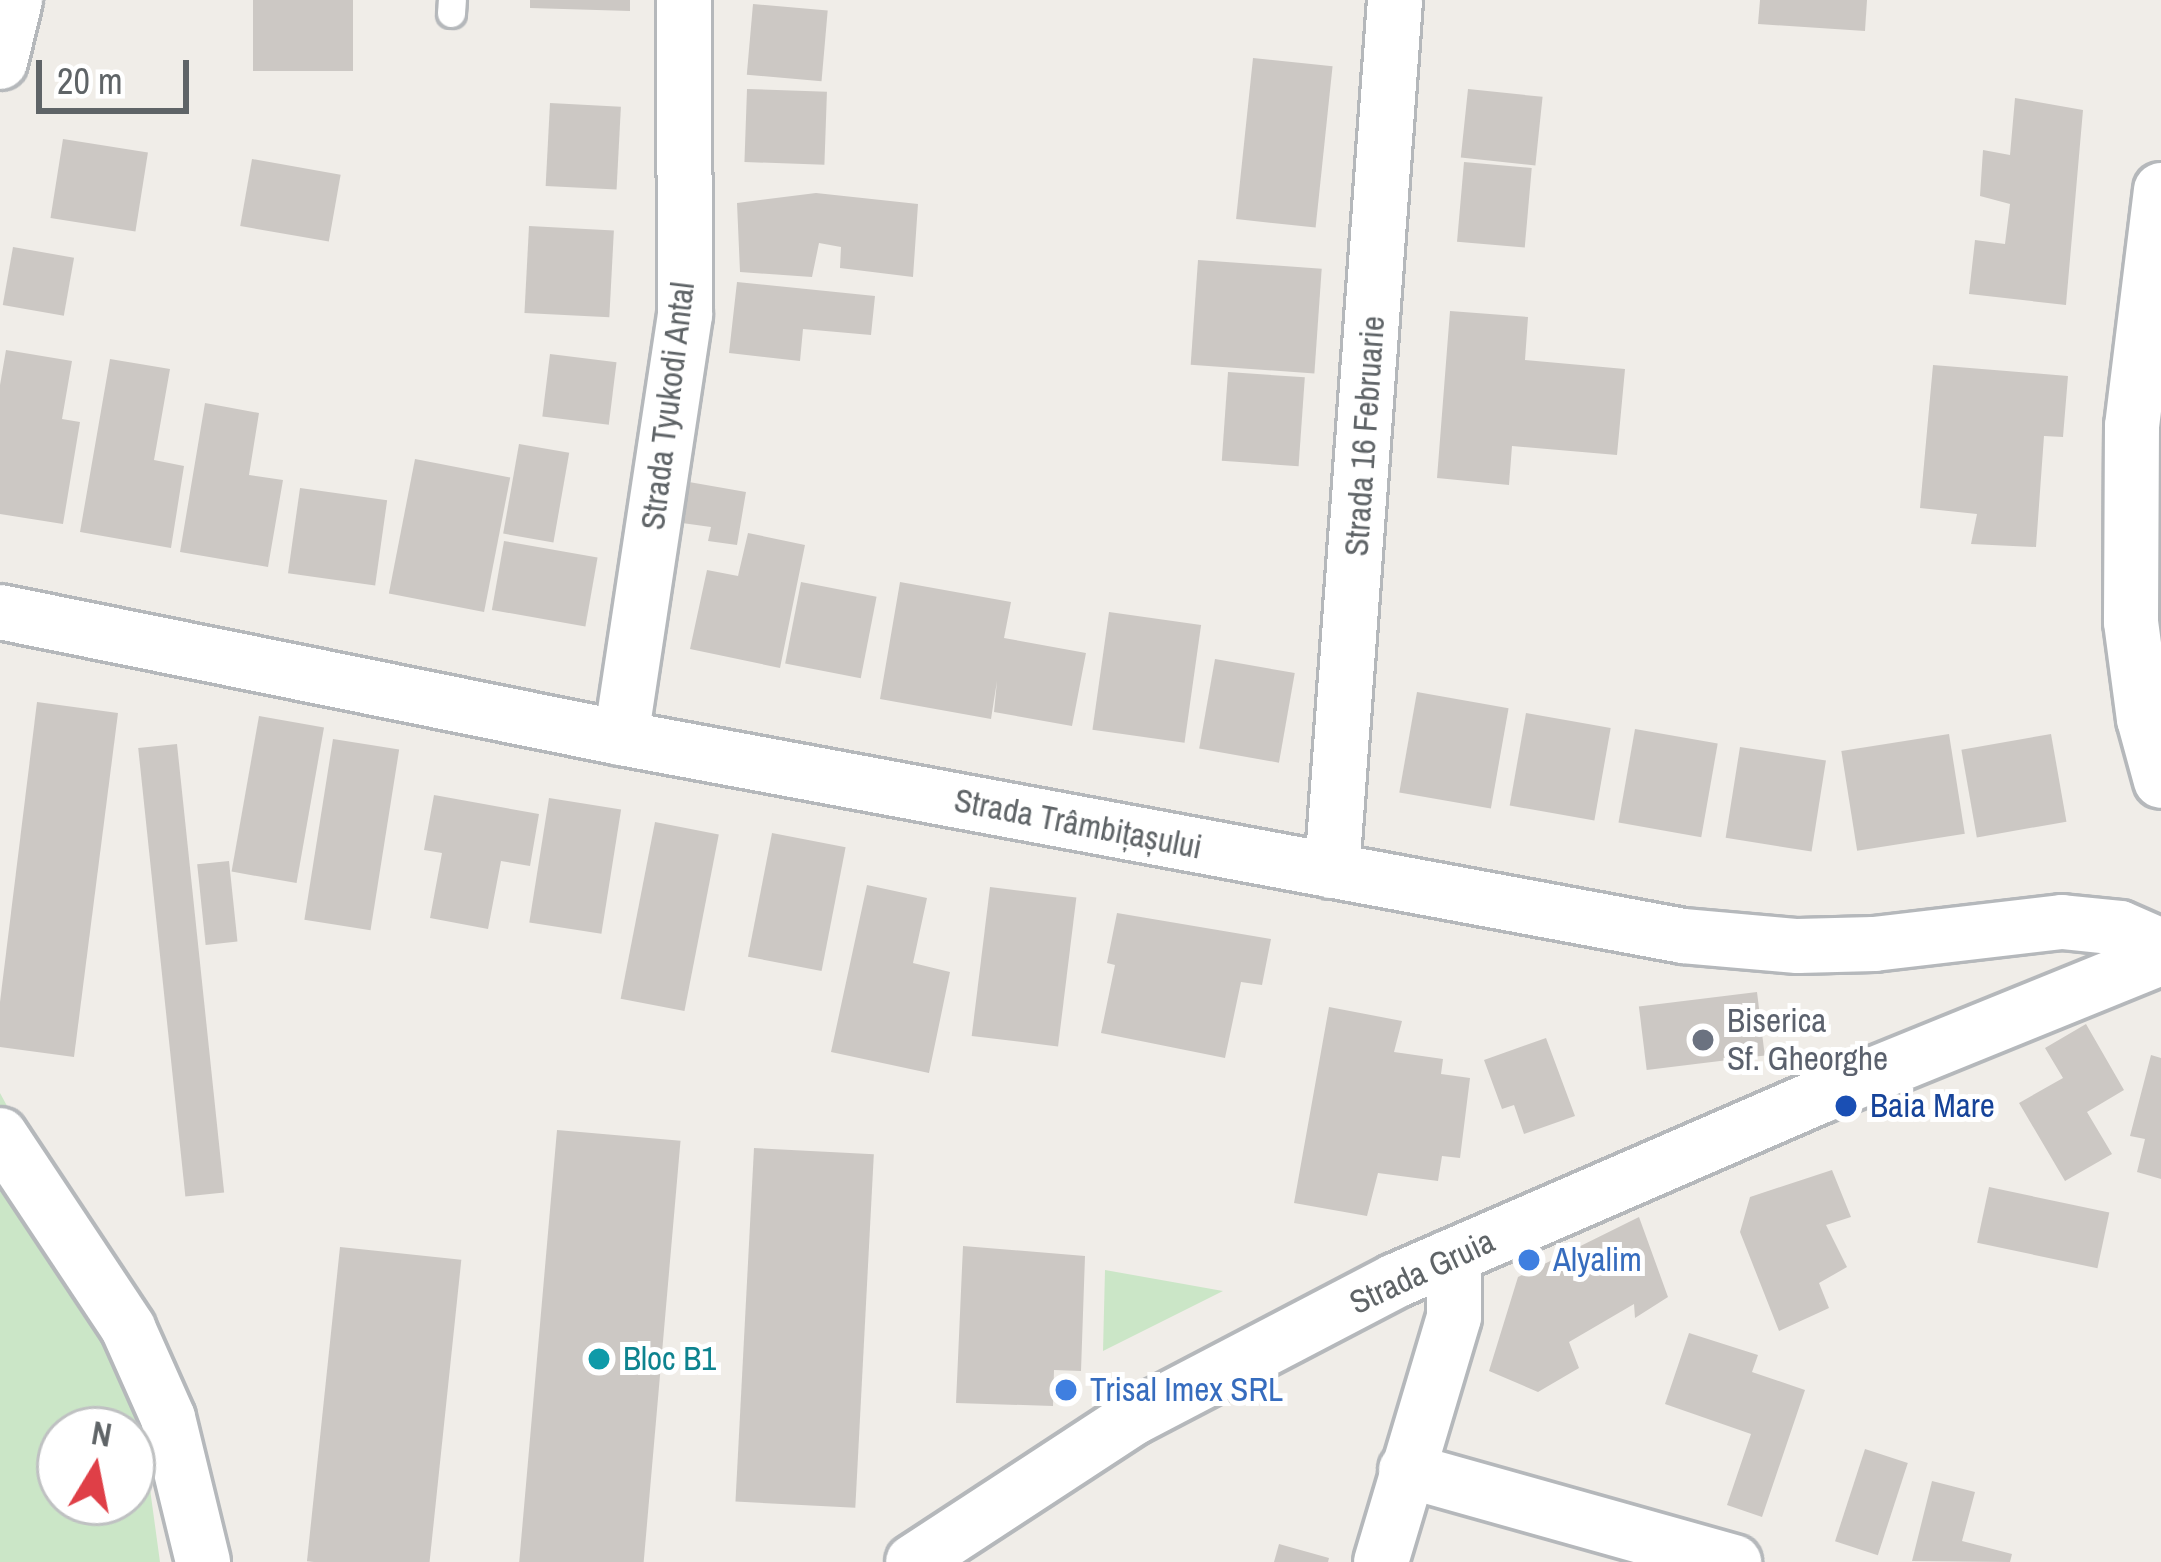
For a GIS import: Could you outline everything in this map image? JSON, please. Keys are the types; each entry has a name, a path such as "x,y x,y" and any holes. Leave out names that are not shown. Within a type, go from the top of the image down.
{"street":[{"path":"0,62 15,0"},
{"name":"Strada Tyukodi Antal","path":"621,738 685,315 684,0"},
{"name":"Strada 16 Februarie","path":"1332,871 1395,0"},
{"path":"2161,190 2132,426 2131,600 2144,719 2161,781"},
{"name":"Strada Trâmbițașului","path":"0,612 621,738 1683,936 1798,946 1874,944 2062,922 2120,928 2161,946"},
{"name":"Strada Gruia","path":"913,1562 1135,1418 1447,1258 1823,1096 2161,958"},
{"path":"0,1135 128,1328 168,1418 203,1562"},
{"path":"1381,1562 1454,1317 1454,1276 1447,1258"},
{"path":"1406,1470 1734,1562"}],"green space":[{"path":"0,1093 128,1328 139,1406 36,1406 36,1526 155,1526 160,1562 0,1562"},
{"path":"1105,1270 1223,1291 1103,1351"}],"building":[{"path":"253,0 353,0 353,71 253,71"},
{"path":"530,0 630,0 630,11 530,8"},
{"path":"1760,0 1867,0 1865,31 1758,24"},
{"path":"753,4 828,11 822,81 747,75"},
{"path":"1253,58 1333,66 1316,227 1236,219"},
{"path":"747,89 827,92 824,165 744,162"},
{"path":"1468,89 1543,97 1535,165 1461,158"},
{"path":"2015,98 2083,110 2066,305 1969,294 1975,240 2005,244 2010,204 1980,196 1983,150 2010,155"},
{"path":"550,103 621,107 617,190 546,186"},
{"path":"63,139 148,152 135,231 50,218"},
{"path":"252,159 341,175 329,242 240,226"},
{"path":"1464,162 1532,168 1525,248 1457,242"},
{"path":"816,193 918,204 913,277 840,268 841,247 819,243 812,277 740,272 737,203"},
{"path":"529,226 614,230 609,317 524,313"},
{"path":"13,247 74,258 64,316 3,305"},
{"path":"1198,260 1322,269 1314,373 1191,365"},
{"path":"737,282 875,296 871,335 803,329 800,361 729,353"},
{"path":"1450,311 1528,317 1525,360 1625,369 1617,455 1512,446 1509,485 1437,478"},
{"path":"6,350 72,361 62,419 80,422 63,524 0,514 0,385"},
{"path":"550,354 617,362 609,425 542,417"},
{"path":"110,359 170,369 154,460 184,466 171,548 80,532"},
{"path":"1933,365 2068,376 2063,437 2044,436 2036,547 1971,544 1977,514 1920,508"},
{"path":"1228,372 1305,377 1299,466 1222,461"},
{"path":"205,403 259,413 249,475 283,480 268,567 180,552"},
{"path":"519,444 569,453 553,542 503,534"},
{"path":"415,459 510,478 484,612 389,593"},
{"path":"689,482 746,492 737,545 708,541 711,527 682,523"},
{"path":"300,488 387,500 375,585 288,573"},
{"path":"748,533 805,545 780,668 690,649 707,570 738,576"},
{"path":"504,541 598,557 585,626 492,610"},
{"path":"801,582 877,597 861,678 785,663"},
{"path":"900,582 1011,602 1004,638 1086,653 1072,726 994,712 997,681 991,719 880,699"},
{"path":"1109,612 1201,625 1185,743 1092,730"},
{"path":"1215,659 1295,673 1279,763 1199,749"},
{"path":"1417,692 1509,708 1491,809 1399,792"},
{"path":"37,702 118,713 74,1057 0,1047 0,1002"},
{"path":"1526,713 1611,728 1594,821 1510,806"},
{"path":"259,716 324,727 297,883 232,872"},
{"path":"1635,729 1718,744 1701,837 1619,823"},
{"path":"1949,734 1965,834 1857,851 1841,751"},
{"path":"2051,734 2066,822 1977,837 1961,750"},
{"path":"333,739 399,749 371,930 304,920"},
{"path":"177,744 224,1193 185,1197 138,748"},
{"path":"1740,747 1826,761 1812,851 1726,838"},
{"path":"434,795 539,814 530,866 501,861 488,929 430,918 442,853 424,850"},
{"path":"549,798 621,809 601,934 529,922"},
{"path":"655,822 719,834 684,1011 621,999"},
{"path":"772,833 846,847 822,971 748,957"},
{"path":"229,861 237,942 206,945 197,864"},
{"path":"867,885 927,898 913,963 950,972 929,1073 831,1052"},
{"path":"990,887 1076,898 1058,1046 972,1036"},
{"path":"1117,913 1271,939 1262,985 1241,982 1225,1058 1101,1033 1115,965 1107,963"},
{"name":"Biserica Sf. Gheorghe","path":"1757,992 1765,1056 1647,1070 1639,1007"},
{"path":"1329,1007 1402,1021 1394,1052 1443,1059 1441,1074 1470,1078 1460,1158 1442,1156 1438,1181 1378,1173 1367,1216 1294,1203"},
{"path":"2086,1024 2124,1090 2087,1112 2112,1154 2065,1181 2019,1103 2063,1078 2045,1048"},
{"path":"1546,1038 1575,1116 1524,1134 1514,1105 1502,1109 1484,1060"},
{"path":"2151,1055 2161,1058 2161,1179 2137,1172 2145,1139 2130,1136"},
{"name":"Bloc B1","path":"557,1130 681,1141 644,1562 519,1562"},
{"path":"754,1148 874,1154 855,1508 735,1502"},
{"path":"1832,1170 1851,1217 1826,1225 1847,1267 1819,1283 1829,1308 1779,1331 1740,1232 1750,1197"},
{"path":"1989,1187 2109,1213 2097,1268 1977,1243"},
{"path":"1639,1217 1668,1297 1635,1318 1634,1304 1569,1342 1579,1368 1538,1392 1489,1371 1518,1277"},
{"path":"963,1246 1085,1256 1081,1371 1054,1370 1053,1406 956,1403"},
{"path":"340,1247 461,1260 430,1562 307,1561"},
{"path":"1689,1333 1758,1355 1752,1372 1805,1390 1762,1517 1727,1505 1751,1434 1665,1404"},
{"path":"1865,1449 1908,1463 1878,1555 1835,1541"},
{"path":"1932,1481 1975,1492 1962,1541 2012,1554 2010,1562 1912,1561"},
{"path":"1279,1544 1329,1558 1328,1562 1274,1562"}],"place":[{"name":"Biserica Sf. Gheorghe","path":"1703,1040"},
{"name":"Baia Mare","path":"1846,1106"},
{"name":"Alyalim","path":"1529,1260"},
{"name":"Bloc B1","path":"599,1359"},
{"name":"Trisal Imex SRL","path":"1066,1390"}]}
